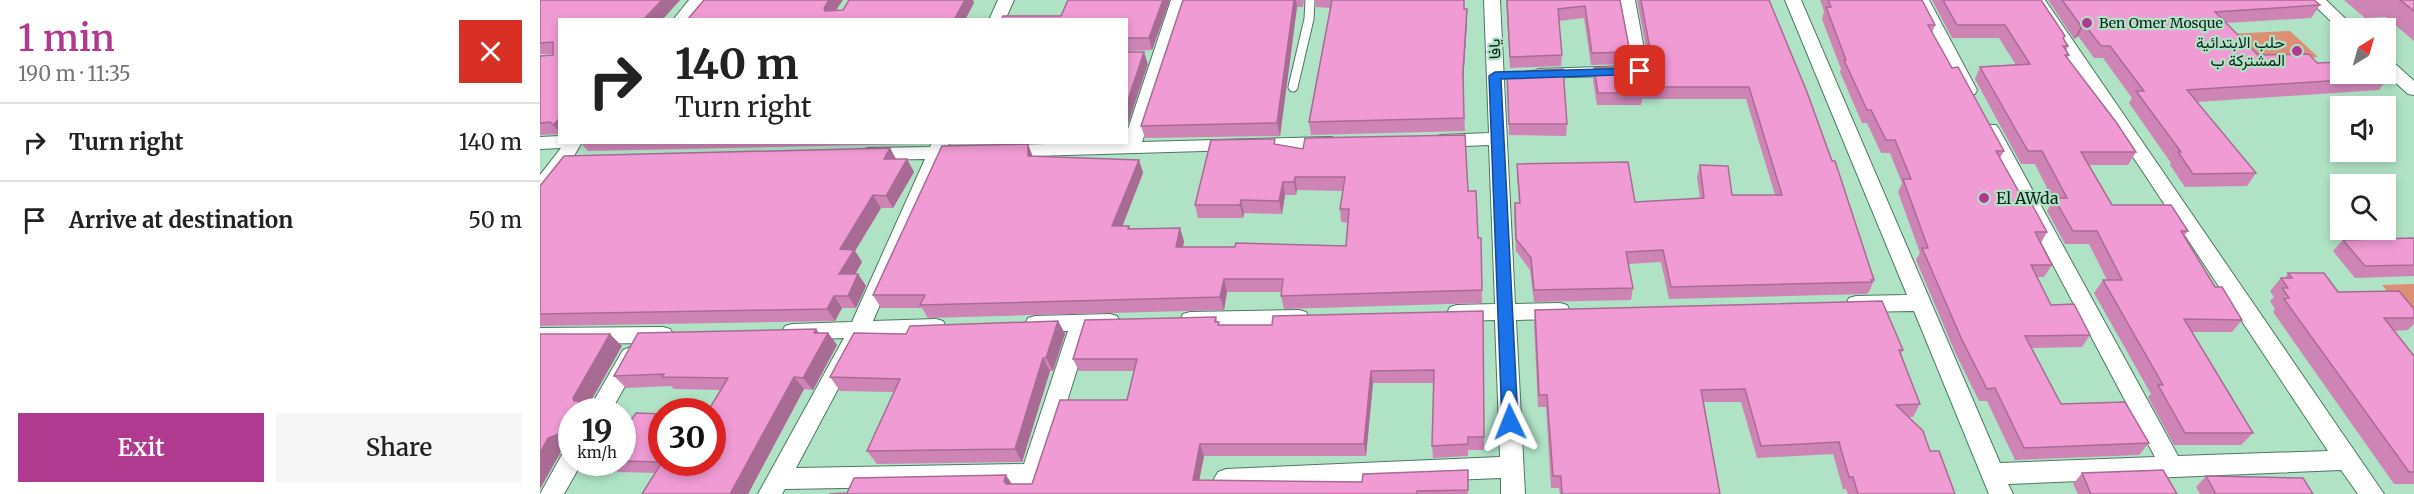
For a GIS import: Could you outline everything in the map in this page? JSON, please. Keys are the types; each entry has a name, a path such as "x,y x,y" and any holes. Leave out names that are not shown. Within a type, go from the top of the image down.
{"street":[{"path":"682,18 697,0"},
{"path":"998,18 1006,0"},
{"path":"1131,148 1179,0"},
{"name":"يافا","path":"1492,0 1506,75 1498,139 1513,494"},
{"path":"1506,75 1640,71 1627,0"},
{"path":"1793,0 1997,484 2172,467 2347,460"},
{"path":"1921,0 2172,467"},
{"path":"2037,0 2372,494"},
{"path":"2317,0 2336,18"},
{"path":"1138,58 1161,57"},
{"path":"2396,73 2414,90"},
{"path":"1426,141 1498,139"},
{"path":"540,143 586,160"},
{"path":"856,154 938,148 1131,148 1344,143"},
{"path":"938,148 859,330 774,487 1029,484 1081,323"},
{"path":"540,187 561,151"},
{"path":"1840,305 1921,303"},
{"path":"1437,314 1575,310"},
{"path":"1172,321 1321,318"},
{"path":"1011,325 1126,322"},
{"path":"768,333 952,327"},
{"path":"606,398 642,335"},
{"path":"540,336 688,335"},
{"path":"1226,479 1511,466"},
{"path":"551,494 562,476"}],"lane":[{"path":"1293,87 1309,19 1310,0"}],"shaded area":[{"path":"2290,31 2318,57 2253,61 2227,34"},
{"path":"2414,284 2414,322 2382,285"}],"building":[{"path":"540,0 662,0 645,18 558,18 558,120 553,125 550,122 540,123 540,56 553,55 553,42 540,43"},
{"path":"704,0 829,0 824,8 825,11 843,10 849,0 965,0 955,18 689,18"},
{"path":"1068,0 1163,0 1149,38 1128,38 1128,18 1002,18 1003,16 1061,16"},
{"path":"1183,0 1294,0 1277,123 1141,126"},
{"path":"1332,0 1464,0 1464,9 1467,9 1463,72 1464,118 1309,122"},
{"path":"1507,0 1620,0 1630,52 1592,53 1585,6 1558,9 1562,55 1510,57"},
{"path":"1641,0 1769,0 1807,92 1832,161 1835,161 1874,280 1871,280 1872,282 1671,287 1663,250 1626,252 1633,288 1534,290 1531,258 1516,239 1515,203 1520,203 1517,164 1628,162 1635,202 1704,198 1700,165 1728,166 1732,195 1782,195 1749,87 1642,87 1643,93 1598,93 1594,68 1648,65 1652,60"},
{"path":"1828,0 1922,0 1935,25 1928,25 1952,68 1958,67 2004,151 1996,151 2023,199 2029,199 2047,232 2035,232 2052,265 2031,265 2051,305 2074,304 2090,335 2025,336 2061,404 2125,402 2149,443 2024,448 1995,388 1987,389 1962,340 1922,248 1928,248 1903,179 1911,179 1895,140 1886,140 1871,110 1867,110 1844,60 1846,60 1826,7 1831,7"},
{"path":"1943,0 2041,0 2065,36 2063,38 2068,46 2063,46 2069,55 2065,55 2136,152 2081,152 2112,205 2171,205 2188,231 2181,231 2215,287 2222,287 2242,320 2184,319 2253,433 2185,433 2158,385 2163,385 2103,280 2122,280 2097,231 2073,231 2054,198 2067,198 2042,151 2028,151 1980,67 2030,64 2005,25 1957,25"},
{"path":"2062,0 2314,0 2320,5 2215,12 2258,55 2309,54 2317,63 2330,62 2330,81 2187,90 2256,173 2193,174 2178,152 2181,152 2136,91 2144,91 2110,46 2101,46 2084,24 2081,26"},
{"path":"2400,0 2414,0 2414,11"},
{"path":"1128,52 1144,52 1128,100"},
{"path":"1563,69 1567,124 1509,124 1507,72"},
{"path":"1465,135 1468,191 1476,191 1478,238 1481,238 1482,290 1281,296 1283,279 1224,279 1220,297 920,305 925,295 873,295 942,146 1028,144 1028,156 1139,160 1112,226 1129,226 1128,229 1180,228 1176,247 1235,247 1236,243 1346,246 1349,209 1340,209 1345,177 1295,177 1294,182 1283,182 1279,201 1241,200 1240,205 1195,205 1211,140 1275,139 1274,144 1303,149 1305,138"},
{"path":"890,148 884,159 907,159 886,196 873,195 840,249 854,250 839,274 858,274 848,296 834,296 827,309 540,314 540,186 564,156"},
{"path":"2414,238 2414,265 2365,266 2343,240 2396,240"},
{"path":"2288,273 2324,273 2338,292 2399,291 2414,309 2414,318 2384,318 2414,356 2414,472 2409,472 2284,299 2289,298 2282,288 2288,288 2281,278 2292,278"},
{"path":"1882,301 1903,350 1899,350 1920,404 1896,405 1923,431 1930,451 1939,451 1955,494 1858,494 1853,477 1849,477 1839,442 1761,446 1745,389 1701,390 1720,494 1562,494 1561,476 1553,476 1547,395 1539,395 1535,310"},
{"path":"1483,311 1484,437 1468,437 1468,444 1432,446 1434,370 1371,371 1364,444 1200,444 1193,480 1362,482 1363,474 1468,470 1468,490 1417,491 1417,494 829,494 847,493 854,478 1006,475 1004,481 1006,484 1032,484 1060,400 1127,400 1137,359 1073,359 1085,320 1216,317 1215,322 1219,322 1218,325 1272,325 1273,316"},
{"path":"1058,321 1046,358 1043,358 1015,449 867,451 900,379 830,377 854,333 906,334 910,326"},
{"path":"816,329 814,333 828,333 803,378 794,377 730,494 642,494 653,476 726,476 726,398 716,398 728,378 662,377 664,374 614,376 638,333"},
{"path":"540,334 610,334 573,398 558,398 558,434 548,438 540,453"},
{"path":"636,413 648,413 648,462 636,461"},
{"path":"2163,470 2177,494 2091,494 2082,473"},
{"path":"2206,476 2303,478 2313,494 2216,494"}],"place":[{"name":"Ben Omer Mosque","path":"2087,23"},
{"name":"حلب الابتدائية المشتركة ب","path":"2297,51"},
{"name":"El AWda","path":"1984,198"}],"route":[{"path":"1510,422 1495,76 1640,71"}]}
